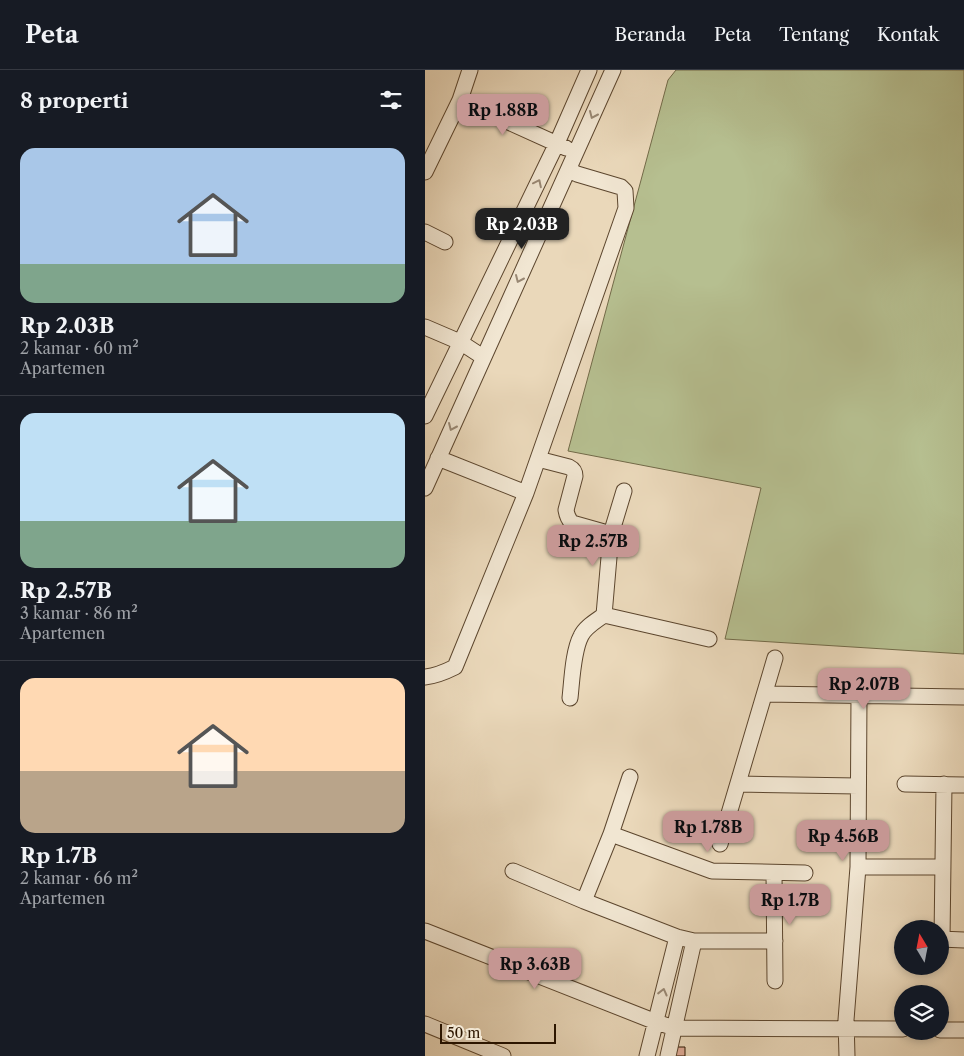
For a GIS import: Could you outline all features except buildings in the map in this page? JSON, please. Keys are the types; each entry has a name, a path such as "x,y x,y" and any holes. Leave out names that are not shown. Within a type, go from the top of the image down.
{"street":[{"path":"425,172 460,100 470,70"},
{"path":"425,416 557,143 589,70"},
{"path":"425,488 613,70"},
{"path":"460,100 576,153"},
{"path":"425,676 444,673 455,667 526,493 627,208 625,191 621,187 569,170"},
{"path":"425,232 445,242"},
{"path":"425,327 460,342 483,357"},
{"path":"438,458 526,493"},
{"path":"538,459 569,467 575,472 567,510 569,520 573,523 611,534"},
{"path":"570,698 576,649 581,635 604,615 611,534 624,491"},
{"path":"604,615 709,639"},
{"path":"721,844 775,658"},
{"path":"765,694 964,697"},
{"path":"847,1056 847,1029 858,867 859,695"},
{"path":"583,901 611,834 630,778"},
{"path":"739,784 859,786"},
{"path":"905,784 964,784"},
{"path":"942,920 944,784"},
{"path":"611,834 713,871 805,873"},
{"path":"858,867 943,867"},
{"path":"513,870 583,901 677,937 694,941 775,941"},
{"path":"774,873 775,980"},
{"path":"425,931 674,1028 894,1030"},
{"path":"647,1056 677,937"},
{"path":"949,940 964,940"},
{"path":"668,1056 694,941"},
{"path":"425,1024 503,1056"},
{"path":"949,1030 964,1030"}],"green space":[{"path":"676,70 964,70 964,654 725,639 761,488 568,451 668,80"}]}
